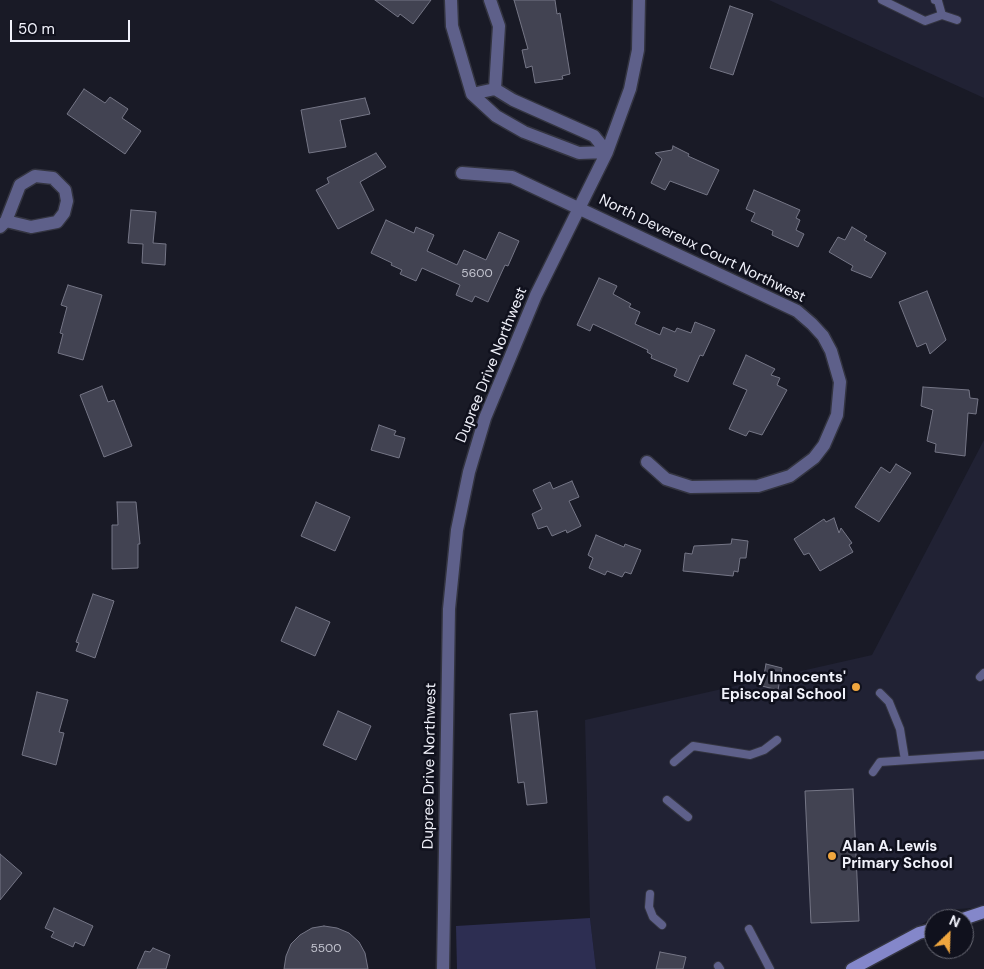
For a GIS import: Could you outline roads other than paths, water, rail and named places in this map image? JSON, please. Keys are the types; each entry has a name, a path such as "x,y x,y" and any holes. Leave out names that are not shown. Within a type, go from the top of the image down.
{"street":[{"path":"451,0 452,26 472,94 496,116 524,132 579,153 607,152"},
{"path":"490,0 499,26 495,89"},
{"name":"Dupree Drive Northwest","path":"443,969 449,609 457,530 468,472 485,418 536,295 607,152 630,89 638,50 639,0"},
{"path":"472,94 495,89 513,100 594,136 607,152"},
{"name":"North Devereux Court Northwest","path":"462,173 512,177 797,311 823,336 837,366 840,399 832,431 814,458 790,476 758,486 691,487 666,479 647,462"},
{"path":"35,176 53,178 66,190 67,201 64,213 58,222 31,227 3,224 20,185 35,176"},
{"path":"852,969 924,932"}],"lane":[{"path":"882,0 925,21 942,15 957,20"},
{"path":"937,0 942,15"},
{"path":"880,693 889,702 900,729 905,760"},
{"path":"674,762 694,746 750,754 764,750 777,740"},
{"path":"874,772 880,762 984,755"},
{"path":"667,800 688,817"},
{"path":"650,894 649,907 653,917 662,925"},
{"path":"749,929 770,969"}],"place":[{"name":"Holy Innocents' Episcopal School","path":"856,687"},
{"name":"Alan A. Lewis Primary School","path":"832,856"}]}
